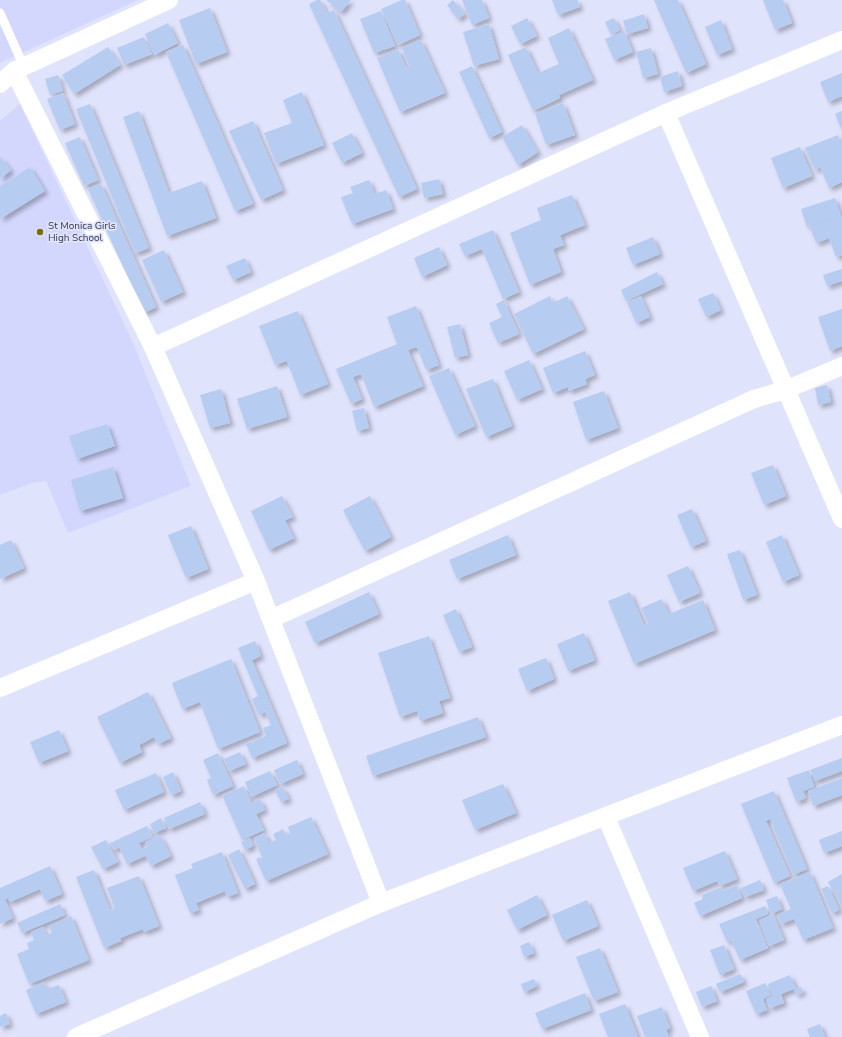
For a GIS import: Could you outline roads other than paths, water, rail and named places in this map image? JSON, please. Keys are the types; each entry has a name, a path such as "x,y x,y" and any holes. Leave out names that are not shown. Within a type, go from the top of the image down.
{"street":[{"path":"0,84 19,69 169,0"},
{"path":"153,347 666,113 842,40"},
{"path":"19,69 153,347 256,581 381,903"},
{"path":"666,113 842,519"},
{"path":"271,619 754,399 785,390 842,366"},
{"path":"0,688 256,581"},
{"path":"76,1037 381,903 842,725"},
{"path":"606,817 700,1037"}],"lane":[{"path":"0,13 2,25 19,69"}],"place":[{"name":"St Monica Girls High School","path":"40,232"}]}
